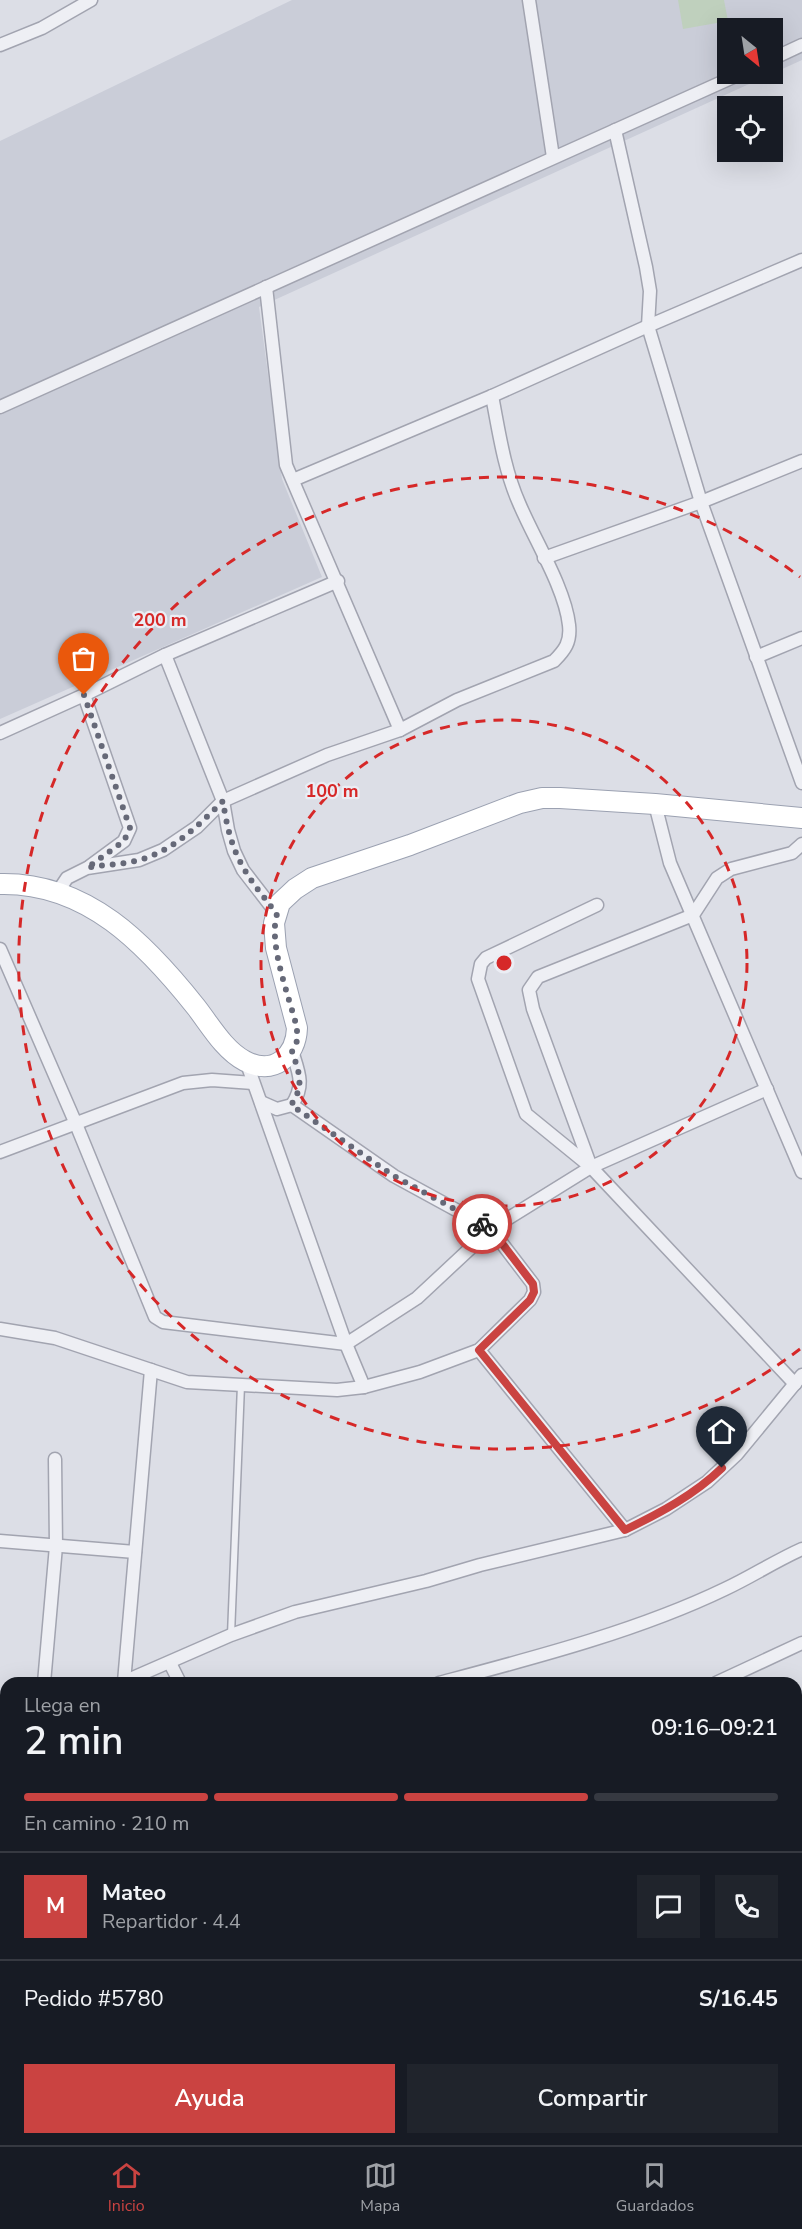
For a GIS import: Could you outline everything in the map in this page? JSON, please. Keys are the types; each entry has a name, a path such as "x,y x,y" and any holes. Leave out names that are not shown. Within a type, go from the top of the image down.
{"main road":[{"path":"0,884 42,888 73,897 98,910 121,927 178,985 232,1052 246,1062 261,1066 286,1057 297,1041 297,1028 274,934 280,903 312,878 411,845 520,802 560,798 655,804 802,818"}],"street":[{"path":"0,45 42,28 91,0"},
{"path":"529,0 553,158"},
{"path":"783,54 802,45"},
{"path":"0,407 718,84"},
{"path":"615,130 646,267 650,291 648,326 701,502 802,783"},
{"path":"293,480 492,396 802,260"},
{"path":"266,287 286,465 338,581 400,730"},
{"path":"87,868 139,860 163,850 197,827 223,801 327,755 400,730 457,699 554,661 566,649 569,627 563,597 518,500 502,447 492,396"},
{"path":"544,558 701,502 802,461"},
{"path":"0,733 165,655 338,581"},
{"path":"756,657 802,638"},
{"path":"165,655 223,801 228,830 239,861 243,870 277,914"},
{"path":"57,892 67,878 87,868 124,841 130,828 84,695"},
{"path":"655,804 670,863 802,1172"},
{"path":"591,1167 533,1009 529,990 538,977 693,915 717,878 731,868 792,853 802,844"},
{"path":"135,1677 231,1635 295,1612 625,1530 666,1509 707,1482 737,1454 799,1379 591,1167 526,1114 478,979 481,964 486,958 597,905"},
{"path":"0,950 76,1124 156,1317 162,1322 346,1344 417,1298 491,1229 591,1167 767,1089"},
{"path":"261,1102 277,1108 291,1105 299,1094 300,1075 286,1057"},
{"path":"246,1062 346,1344 364,1387"},
{"path":"0,1152 183,1083 212,1080 253,1083"},
{"path":"0,1329 55,1338 187,1382 337,1390 364,1387 420,1372 479,1350 530,1300 534,1292 533,1284 491,1229 394,1176 291,1105"},
{"path":"479,1350 625,1530"},
{"path":"122,1677 150,1370"},
{"path":"45,1677 56,1546 55,1458"},
{"path":"0,1541 135,1552"},
{"path":"461,1677 656,1617 725,1589 802,1549"},
{"path":"729,1677 802,1643"},
{"path":"170,1663 177,1677"}],"lane":[{"path":"231,1635 241,1385"}],"shaded area":[{"path":"292,0 802,0 802,60 783,69 783,18 717,18 717,84 749,84 723,96 717,96 717,99 259,307 282,479 322,577 0,719 0,141"}],"green space":[{"path":"678,0 724,0 727,18 717,18 717,23 683,29"}],"way so far":[{"path":"84,695 130,828 124,841 87,868 139,860 163,850 197,827 223,801 234,851 243,870 277,914 274,923 276,948 297,1028 297,1041 292,1051 300,1075 299,1094 291,1105 394,1176 482,1224"}],"route":[{"path":"482,1224 491,1229 533,1284 534,1292 530,1300 479,1350 625,1530 666,1509 707,1482 722,1468"}]}
